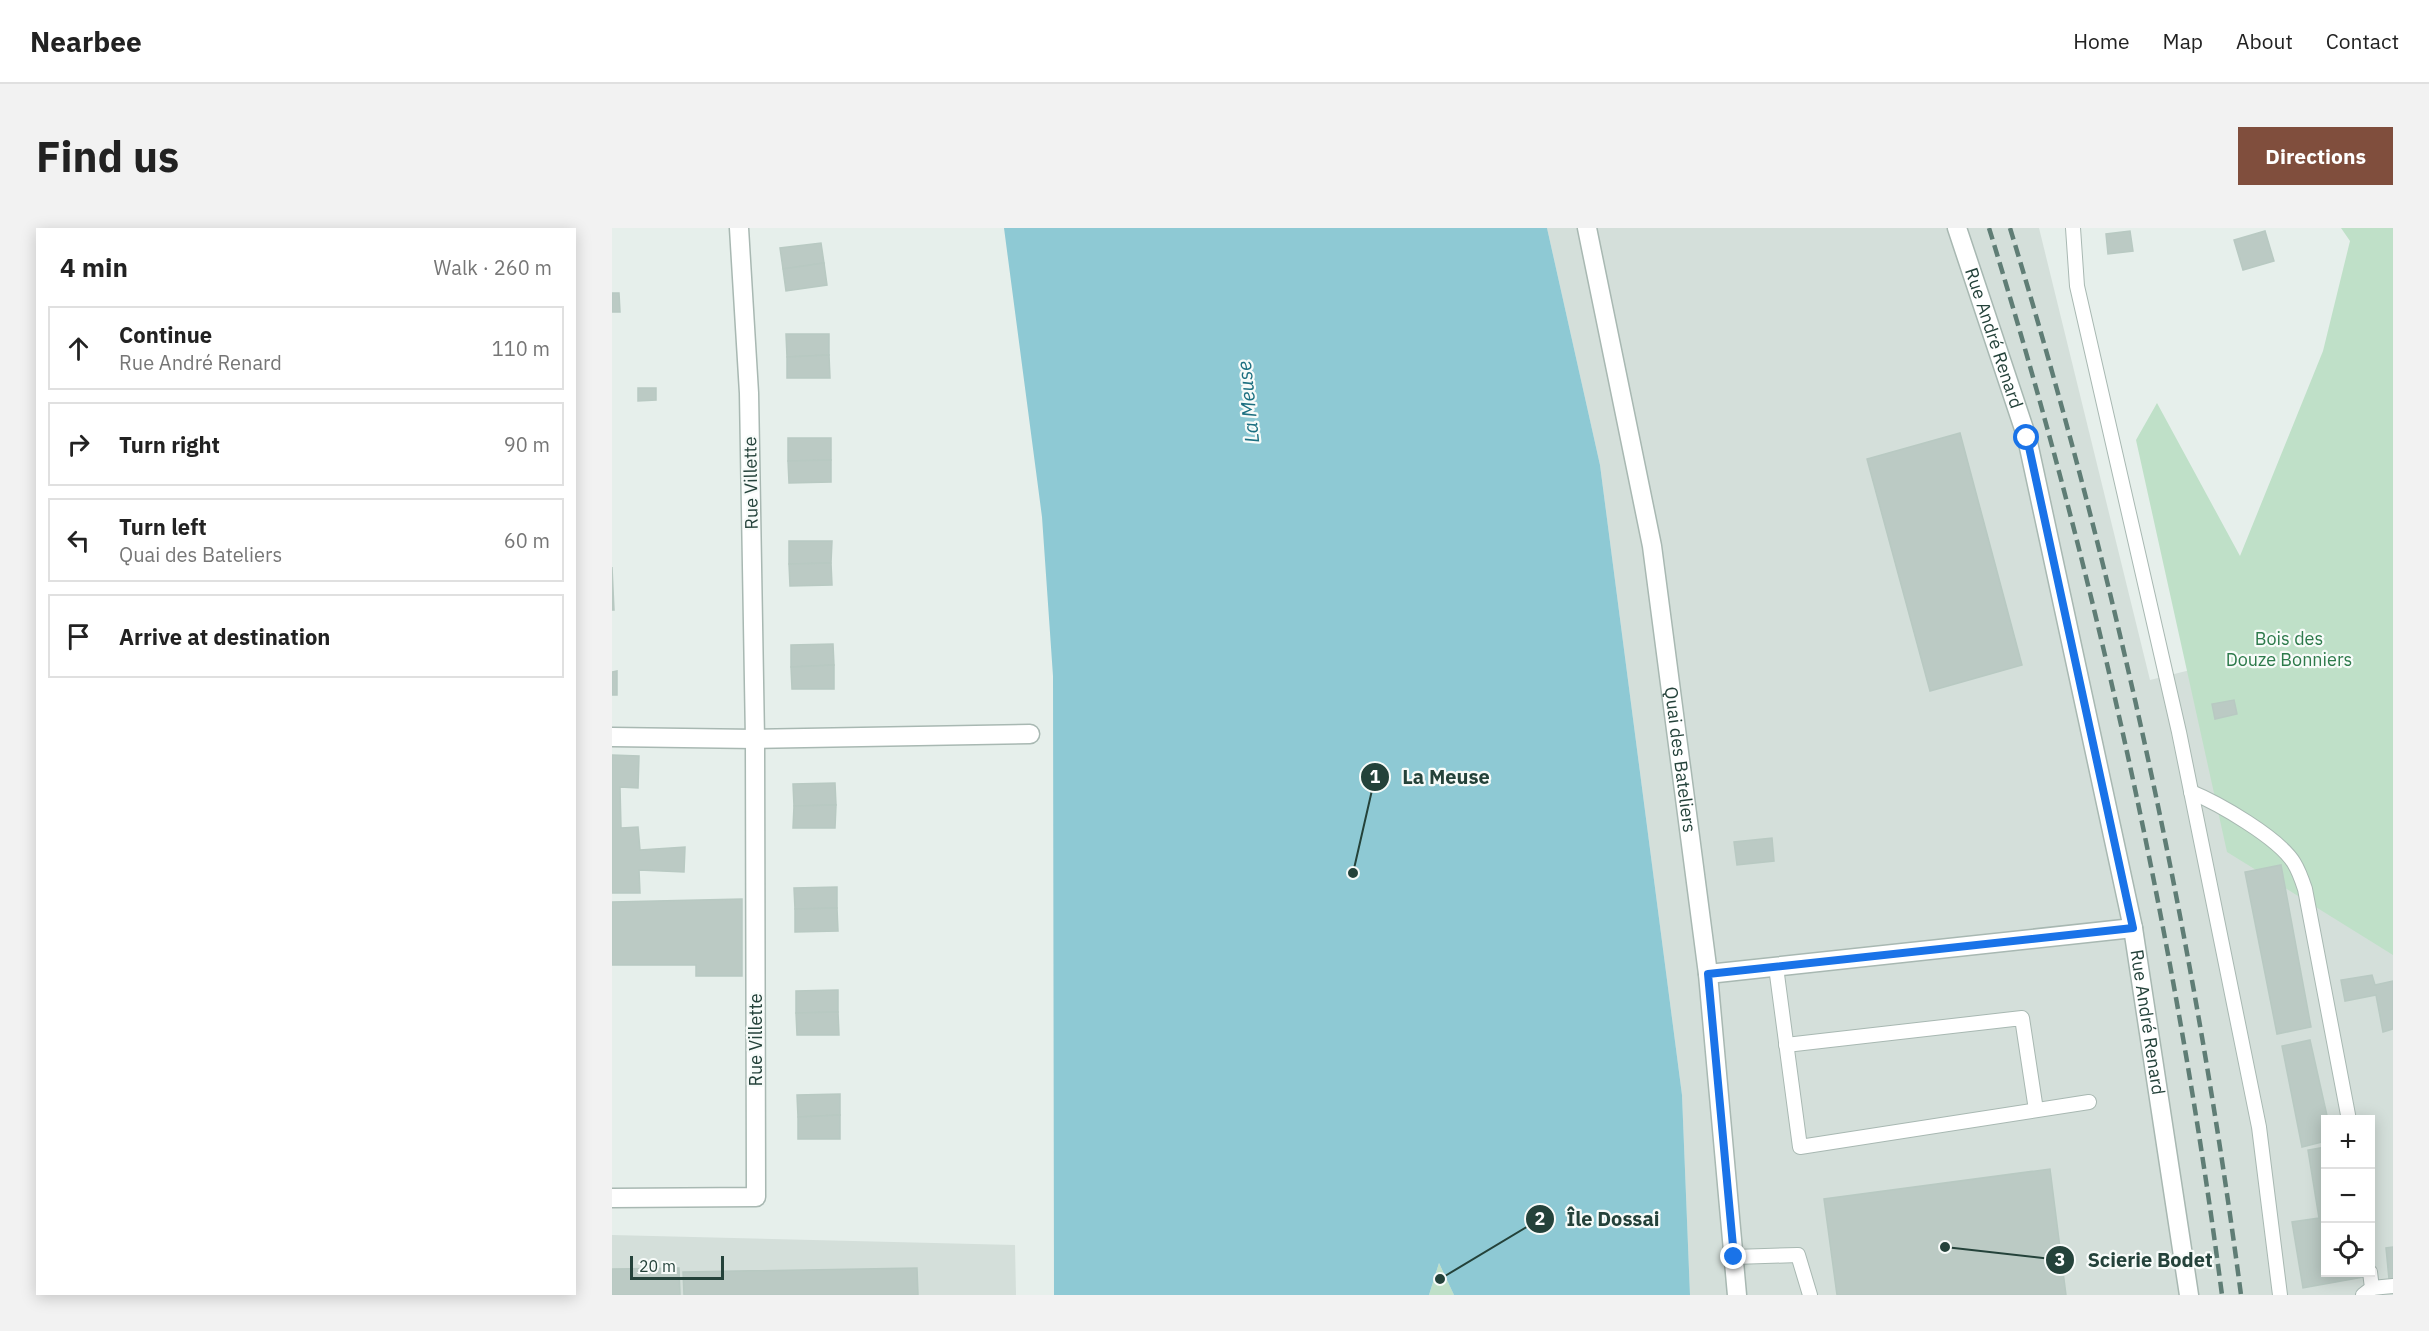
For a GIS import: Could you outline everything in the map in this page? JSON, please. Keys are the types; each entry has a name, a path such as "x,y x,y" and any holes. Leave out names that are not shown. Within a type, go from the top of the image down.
{"street":[{"name":"Rue Villette","path":"612,1198 756,1197 755,739 749,393 739,228"},
{"name":"Quai des Bateliers","path":"1587,228 1652,546 1708,974 1737,1295"},
{"name":"Rue André Renard","path":"1957,228 2027,438 2133,928 2189,1295"},
{"path":"612,736 755,739 1030,734"},
{"path":"1708,974 2133,928"}],"lane":[{"path":"2073,228 2077,286 2191,792 2259,1127 2280,1295"},
{"path":"2191,792 2211,800 2260,832 2293,861 2305,889 2348,1115"},
{"path":"1776,967 1800,1147 2089,1102"},
{"path":"1786,1045 2022,1018 2036,1110"},
{"path":"1734,1257 1798,1256 1810,1295"},
{"path":"2367,1291 2393,1287"}],"shaded area":[{"path":"1547,228 2039,228 2150,680 2335,634 2393,942 2393,1295 1690,1295 1682,1095 1600,465"},
{"path":"612,1235 1015,1245 1016,1295 612,1295"}],"green space":[{"name":"Bois des Douze Bonniers","path":"2341,228 2393,228 2393,955 2227,852 2136,440 2157,403 2240,556 2323,351 2350,241"},
{"path":"1439,1263 1454,1295 1429,1295"}],"water":[{"name":"La Meuse","path":"1004,228 1547,228 1600,465 1682,1095 1690,1295 1454,1295 1439,1263 1429,1295 1054,1295 1053,676 1042,517"}],"building":[{"path":"2130,231 2133,251 2108,254 2106,234"},
{"path":"2265,231 2274,261 2243,270 2234,240"},
{"path":"821,243 824,263 783,269 780,248"},
{"path":"824,263 827,285 786,291 783,269"},
{"path":"612,293 619,293 620,312 612,312"},
{"path":"786,334 829,334 829,355 787,357"},
{"path":"829,355 830,378 787,378 787,357"},
{"path":"638,388 656,388 656,400 638,401"},
{"path":"1960,433 2022,665 1930,691 1867,459"},
{"path":"788,438 831,438 831,460 788,461"},
{"path":"831,460 831,482 789,483 788,461"},
{"path":"789,541 832,541 831,563 789,564"},
{"path":"831,563 832,585 790,586 789,564"},
{"path":"612,567 614,610 612,610"},
{"path":"833,644 834,665 791,667 791,645"},
{"path":"834,665 834,689 792,689 791,667"},
{"path":"617,671 617,695 612,695 612,672"},
{"path":"2234,700 2237,714 2215,719 2212,704"},
{"path":"612,755 639,756 638,788 620,787 621,828 638,827 640,850 685,847 684,872 639,870 640,893 612,893"},
{"path":"835,783 836,805 794,806 793,784"},
{"path":"836,805 835,828 793,828 794,806"},
{"path":"1772,838 1774,861 1737,865 1734,842"},
{"path":"2281,865 2311,1027 2277,1034 2245,872"},
{"path":"837,887 837,908 795,909 794,888"},
{"path":"742,899 742,976 696,976 696,965 612,965 612,902"},
{"path":"837,908 838,931 795,932 795,909"},
{"path":"2372,975 2375,985 2393,981 2393,1029 2383,1032 2376,995 2345,1001 2341,980"},
{"path":"838,990 838,1012 796,1013 796,991"},
{"path":"838,1012 839,1035 797,1035 796,1013"},
{"path":"2310,1040 2327,1115 2321,1115 2321,1142 2302,1147 2282,1046"},
{"path":"840,1094 840,1115 798,1117 797,1095"},
{"path":"840,1115 840,1139 798,1139 798,1117"},
{"path":"2321,1148 2321,1277 2364,1277 2303,1288 2292,1222 2319,1218 2308,1150"},
{"path":"2050,1169 2066,1295 1837,1295 1824,1199"},
{"path":"2393,1247 2393,1279 2389,1279 2386,1248"},
{"path":"679,1268 680,1295 612,1295 612,1269"},
{"path":"917,1268 918,1295 684,1295 683,1272"}],"railway":[{"path":"1989,228 2064,490 2128,757 2181,1025 2222,1295"},
{"path":"2010,228 2084,491 2148,757 2200,1025 2241,1295"}],"place":[{"name":"La Meuse","path":"1353,873"},
{"name":"Scierie Bodet","path":"1945,1247"},
{"name":"Île Dossai","path":"1440,1279"}],"route":[{"path":"1734,1257 1708,974 2133,928 2027,438"}]}
